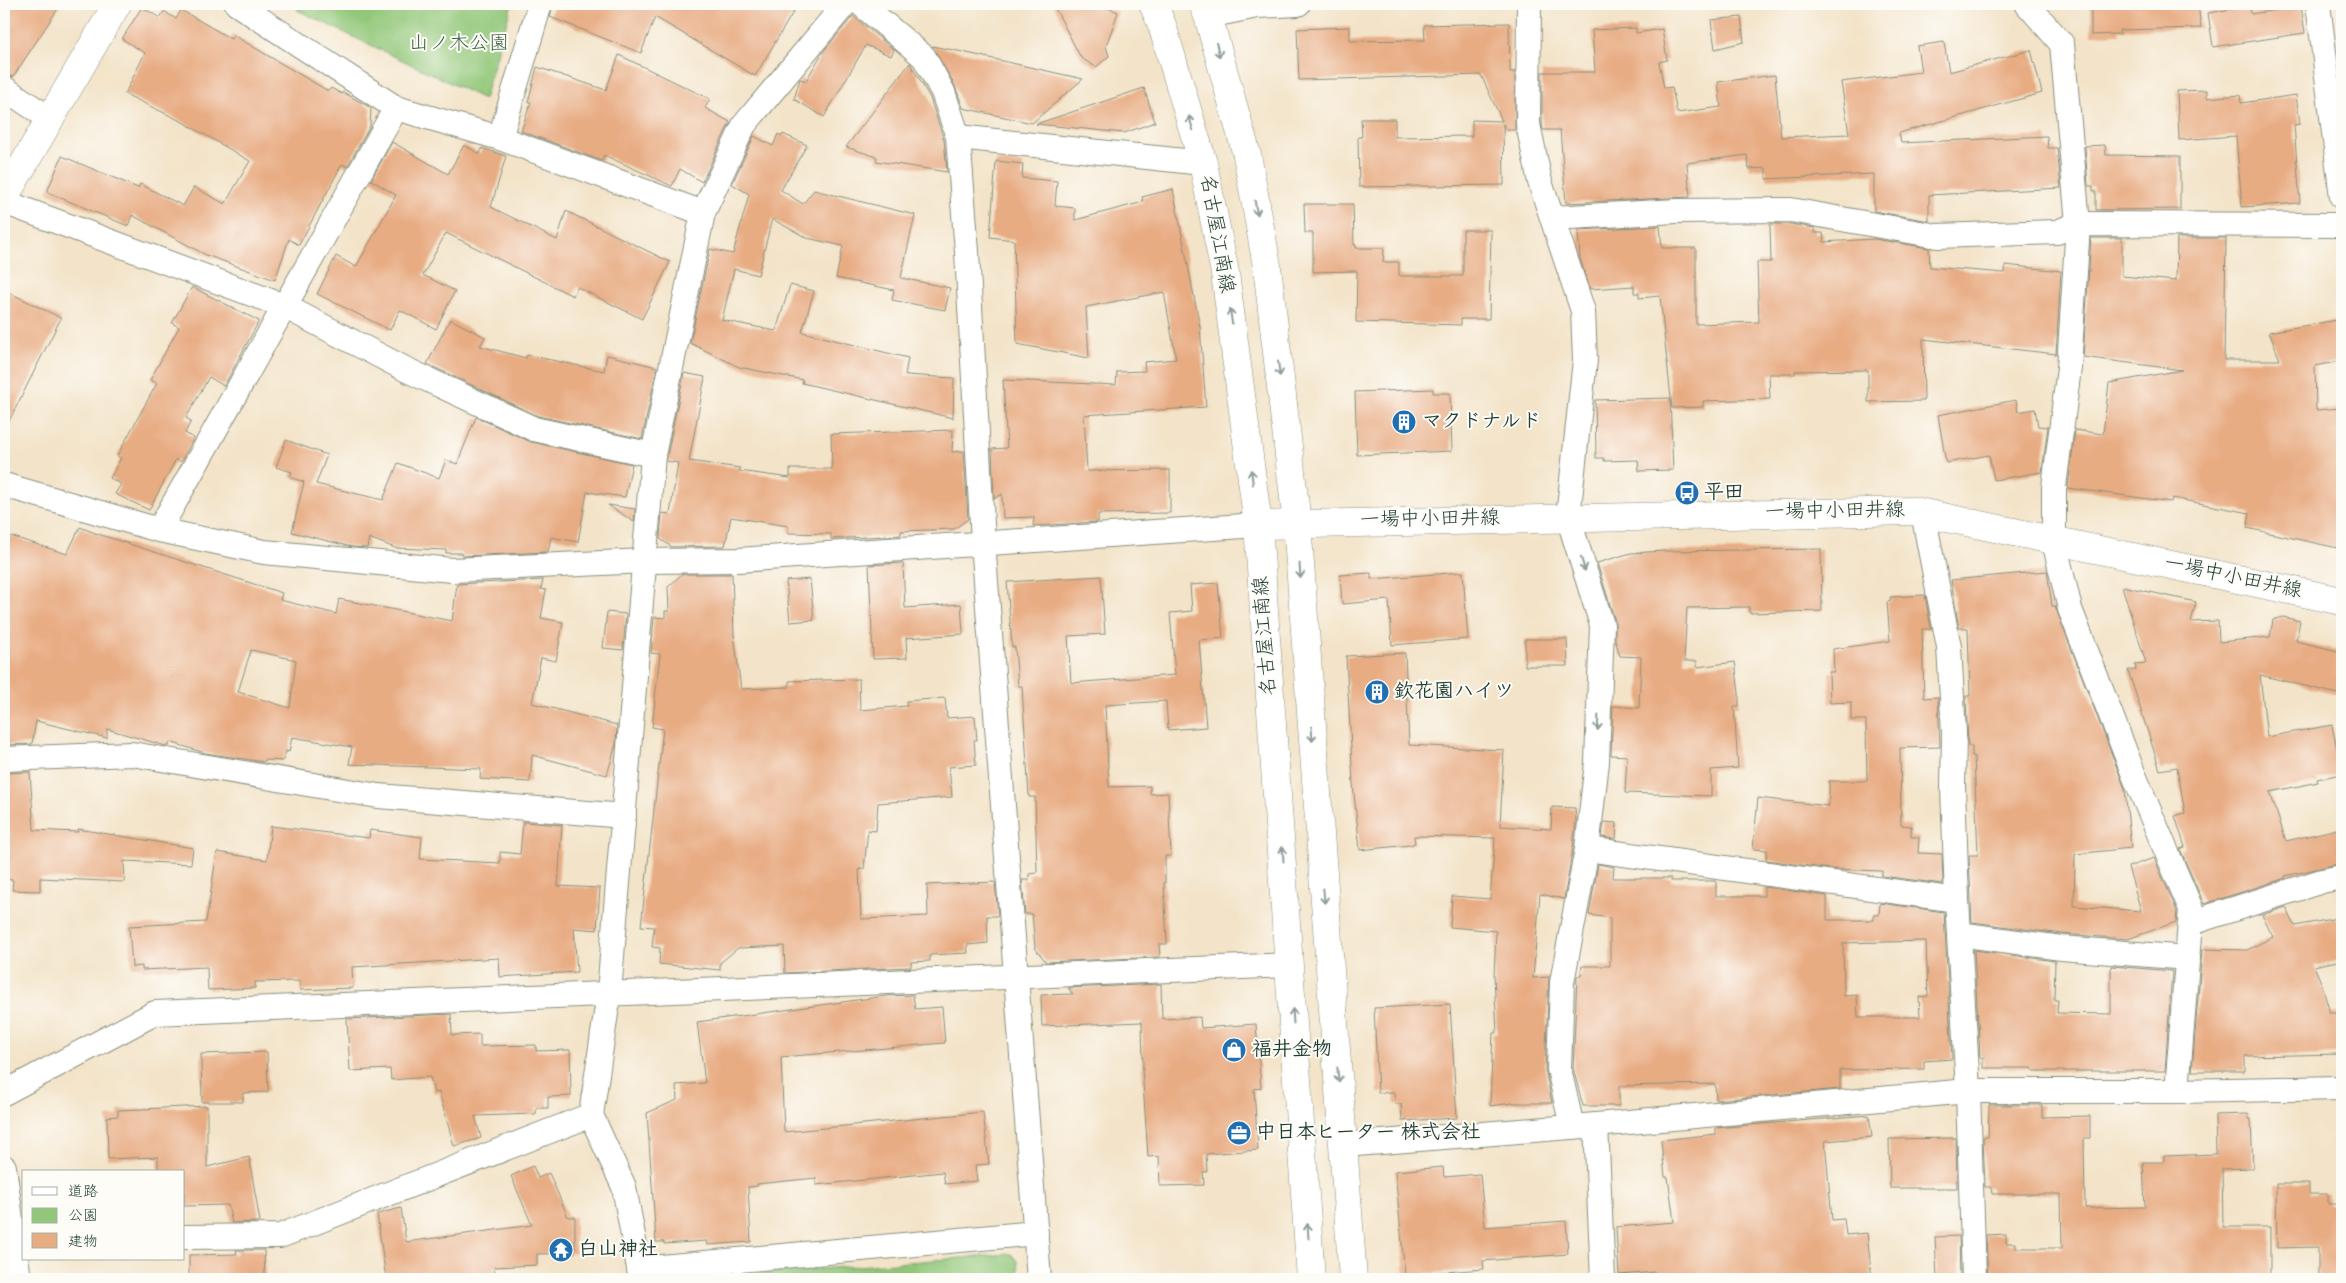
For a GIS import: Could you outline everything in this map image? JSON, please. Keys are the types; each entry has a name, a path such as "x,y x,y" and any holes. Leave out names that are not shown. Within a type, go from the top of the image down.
{"main road":[{"path":"4,198 117,4"},
{"name":"名古屋江南線","path":"1153,4 1162,25 1203,163 1225,273 1258,525 1311,1279"},
{"name":"名古屋江南線","path":"1206,10 1246,155 1265,257 1297,523 1353,1279"},
{"name":"一場中小田井線","path":"1258,525 1914,511 2342,601"}],"street":[{"path":"237,4 396,108 500,138 703,213"},
{"path":"500,138 540,4"},
{"path":"845,4 744,125 703,213 653,455 609,993 591,1115 624,1187 640,1274 1036,1233"},
{"path":"861,4 924,56 943,92 958,137 967,252 983,542 1039,1279"},
{"path":"1206,10 1298,4"},
{"path":"1529,4 1528,124 1540,182 1583,311 1585,360 1568,517 1602,625 1597,762 1587,849 1562,982 1559,1069 1572,1127"},
{"path":"2027,4 2062,44 2078,224 2069,368 2054,487 2054,541 2070,609 2134,775 2191,909 2177,1091"},
{"path":"2318,4 2342,197"},
{"path":"4,88 50,119"},
{"path":"159,530 396,108"},
{"path":"958,137 1203,163"},
{"path":"4,202 284,306 407,370 534,429 653,455"},
{"path":"1552,218 1676,211 1791,210 1937,236 2057,232 2078,224 2342,226"},
{"path":"4,485 159,530 264,552 452,570 645,561 738,560 983,542 1258,525"},
{"path":"1923,513 1949,647 1954,733 1953,787 1957,900 1968,1091 1974,1279"},
{"path":"4,760 132,754 378,796 624,816"},
{"path":"1587,849 1957,900"},
{"path":"2190,924 2322,881 2342,877"},
{"path":"1959,934 2061,948 2188,958"},
{"path":"4,1093 155,1013 1289,965"},
{"path":"1344,1145 1596,1126 1968,1091 2177,1091 2342,1088"},
{"path":"185,1237 280,1236 591,1115"},
{"path":"1596,1126 1603,1279"},
{"path":"4,1167 19,1238 19,1279"}],"green space":[{"name":"山ノ木公園","path":"301,4 512,4 484,99 297,10"},
{"path":"1011,1254 1018,1261 1019,1279 692,1279"}],"building":[{"path":"4,4 61,4 13,77 4,74"},
{"path":"553,4 798,4 755,76 655,17 641,53 550,17"},
{"path":"1053,4 1098,4 1118,12 1106,46 1109,56 1096,67 1081,58"},
{"path":"2091,4 2198,4 2201,28 2119,30 2120,34 2091,35"},
{"path":"2250,6 2251,14 2301,6 2305,33 2213,47 2208,13"},
{"path":"142,7 160,18 164,11 176,19 181,10 231,39 233,35 328,91 331,88 342,94 343,92 371,108 370,126 347,167 342,164 299,245 289,239 275,280 206,255 132,215 128,226 47,192 62,156 138,188 140,184 183,206 194,187 225,204 250,161 181,121 125,94 145,53 122,39"},
{"path":"853,16 894,50 891,56 866,45 824,117 794,99 800,79 806,81 822,53"},
{"path":"1741,17 1744,42 1715,49 1711,20"},
{"path":"1509,23 1510,72 1515,72 1515,130 1506,130 1503,124 1504,185 1359,187 1358,137 1362,137 1361,119 1395,119 1395,137 1472,136 1472,120 1502,121 1481,75 1299,80 1297,29 1350,27 1350,41 1425,40 1424,25"},
{"path":"1636,28 1636,33 1662,29 1667,60 1659,62 1664,88 1672,87 1677,113 1721,107 1718,82 1775,75 1781,137 1849,134 1841,82 1921,72 1917,46 1944,42 1949,72 2031,50 2042,93 1899,133 1901,143 2047,136 2048,148 2057,148 2061,188 1929,195 1929,221 1874,211 1874,174 1766,179 1766,168 1749,169 1747,155 1687,163 1690,197 1566,203 1560,130 1543,130 1542,72 1595,72 1592,30"},
{"path":"932,46 1083,79 1032,123 963,108 955,86"},
{"path":"619,55 710,99 705,108 730,122 702,182 680,169 672,186 604,155 602,161 521,131 531,102 528,102 537,67 606,90"},
{"path":"910,63 930,98 944,140 947,172 876,161 877,157 846,147"},
{"path":"1144,88 1155,122 1124,133 1036,124"},
{"path":"2207,90 2207,98 2240,95 2241,103 2296,95 2300,124 2294,125 2300,203 2242,207 2236,136 2179,140 2177,91"},
{"path":"778,134 782,136 783,134 807,145 781,190 803,204 814,190 915,215 901,278 950,288 945,310 892,300 894,290 836,278 843,246 807,238 772,219 758,275 734,269 722,320 776,331 790,285 814,291 802,332 908,358 905,375 954,378 953,418 802,383 803,380 739,367 690,343 710,249 733,254 749,194 732,184 754,136 773,146"},
{"path":"392,142 448,174 464,145 480,154 482,148 506,156 491,207 557,240 566,211 670,262 642,319 577,287 573,296 446,233 423,275 455,291 436,329 400,310 390,330 317,294 336,256 356,267 396,195 371,180"},
{"path":"2105,145 2106,155 2180,156 2180,209 2096,210 2096,191 2093,191 2093,186 2088,186 2085,146"},
{"path":"996,161 1023,164 1022,178 1057,181 1055,206 1075,208 1075,220 1143,202 1142,197 1173,189 1200,327 1206,407 1084,415 1087,471 1170,470 1170,513 1098,514 1098,522 1033,526 1034,517 1003,518 1002,494 994,499 992,449 1007,448 1003,380 1116,385 1117,372 1145,371 1144,362 1176,359 1164,292 1086,307 1089,358 1017,344 1014,240 990,237"},
{"path":"1304,204 1353,204 1354,245 1356,245 1356,248 1384,248 1383,262 1399,262 1399,275 1402,276 1463,276 1463,230 1491,230 1489,319 1461,319 1461,325 1356,322 1357,271 1313,272 1313,233 1305,233"},
{"path":"1770,224 1790,224 1815,228 1815,233 1823,233 1824,242 1874,239 1929,248 1930,267 2005,273 2005,265 2061,271 2056,354 1923,339 1924,401 1868,402 1868,370 1795,371 1795,374 1769,374 1770,399 1703,401 1703,407 1672,408 1660,296 1639,298 1639,293 1634,293 1634,286 1590,289 1580,258 1578,230 1660,226 1662,248 1696,248 1696,324 1759,322 1757,262 1771,262"},
{"path":"2091,238 2122,238 2122,276 2176,281 2177,238 2226,238 2224,360 2280,360 2269,332 2342,319 2342,361 2315,366 2316,410 2342,408 2342,549 2247,528 2250,513 2172,498 2171,502 2068,488 2075,430 2103,434 2109,383 2182,370 2083,357"},
{"path":"192,287 259,321 224,386 209,377 186,418 191,421 185,433 194,438 181,462 176,459 149,510 115,494 121,484 110,478 121,458 117,456 157,383 150,380 179,327 172,323"},
{"path":"4,290 61,318 4,431"},
{"path":"450,319 485,337 480,346 526,358 527,355 604,371 607,355 657,367 642,439 538,416 427,364"},
{"path":"684,373 705,377 689,461 740,468 739,471 790,478 790,469 832,469 831,434 953,430 952,452 964,451 968,519 954,529 901,531 901,535 831,539 831,534 788,533 788,526 731,517 725,546 672,547 660,539 662,513 670,514 678,463 666,461"},
{"name":"マクドナルド","path":"1433,389 1433,393 1450,393 1452,451 1357,455 1355,392"},
{"path":"1670,398 1673,470 1639,471 1638,460 1604,461 1604,458 1596,458 1595,400"},
{"path":"2016,400 2018,412 2035,409 2038,426 2048,427 2042,472 1994,480 1989,455 1946,463 1938,415"},
{"path":"476,417 531,442 632,464 625,497 587,492 578,542 551,537 548,552 462,556 462,553 446,553 446,550 395,548 369,538 367,548 352,547 292,532 304,482 290,477 292,472 276,467 286,440 327,455 316,484 383,500 398,463 439,478 446,460 457,464"},
{"path":"608,505 635,509 634,522"},
{"path":"80,527 282,593 280,600 336,614 339,599 452,621 457,584 543,580 541,589 546,590 541,618 563,622 556,661 541,658 532,703 617,725 616,744 607,775 532,755 530,782 480,779 481,769 349,764 352,747 292,737 289,752 286,751 283,761 265,760 264,762 205,753 170,742 169,746 166,746 107,729 107,738 36,721 32,744 4,745 4,534 67,554","holes":["251,650 296,660 290,708 238,692"]},
{"path":"1821,549 1822,611 1749,613 1749,607 1687,608 1684,661 1697,661 1697,667 1735,662 1739,693 1739,706 1734,706 1738,768 1711,770 1711,796 1625,793 1627,756 1611,755 1613,706 1639,708 1641,657 1620,656 1615,640 1615,621 1597,563 1631,553"},
{"path":"903,563 905,608 961,604 963,634 906,638 907,658 873,659 869,565"},
{"path":"2047,571 2052,606 2055,606 2125,789 2131,848 2075,854 2074,906 2141,911 2128,867 2154,858 2177,911 2176,922 2128,939 2062,934 1972,922 1969,855 1978,855 1974,756 1972,756 1972,746 1968,746 1966,696 1970,696 1968,628 1959,628 1951,580"},
{"path":"1463,572 1468,639 1392,645 1389,600 1342,604 1340,575 1371,573 1371,579"},
{"path":"682,574 732,574 734,635 741,689 789,687 789,681 859,679 860,710 907,706 906,701 945,698 947,718 975,716 977,740 974,740 976,765 949,767 952,797 878,803 876,831 868,830 864,869 859,869 861,919 928,916 927,885 995,882 998,916 987,916 988,943 967,945 968,953 930,955 930,961 911,962 911,967 785,973 784,946 738,948 720,963 720,970 659,964 660,948 652,947 654,927 641,926 663,729 652,727 660,654 651,653 654,617 665,618 665,611 669,611 668,587"},
{"path":"1101,576 1105,634 1068,636 1071,683 1175,675 1170,613 1192,611 1190,585 1218,583 1223,638 1199,640 1206,727 1168,730 1166,701 1105,705 1109,787 1150,786 1150,794 1168,793 1171,856 1165,856 1164,883 1167,944 1159,944 1160,957 1046,962 1035,948 1032,914 1025,914 1022,880 1029,880 1029,874 1037,873 1035,797 1029,797 1022,686 1018,686 1015,647 1012,647 1007,582"},
{"path":"810,579 814,620 790,622 786,581"},
{"path":"2122,586 2196,602 2191,622 2218,621 2219,642 2270,637 2273,620 2283,617 2300,621 2296,641 2342,652 2342,695 2260,675 2267,737 2332,725 2342,774 2317,779 2318,782 2270,792 2286,841 2342,828 2342,863 2285,876 2286,878 2204,904 2180,849 2185,847 2175,816 2185,813 2177,767 2160,770 2128,670 2136,670 2135,664 2146,663"},
{"path":"1925,595 1931,629 1922,629 1924,698 1938,697 1940,747 1900,748 1901,825 1911,826 1911,837 1919,837 1918,853 1942,854 1943,884 1882,876 1882,871 1830,869 1766,860 1767,850 1753,849 1758,798 1829,806 1829,781 1867,781 1866,720 1851,720 1851,702 1830,703 1829,672 1834,672 1833,649 1890,641 1887,602 1891,601 1890,597"},
{"path":"607,612 626,614 623,650 603,648"},
{"path":"1525,639 1567,639 1568,666 1525,666"},
{"path":"1405,653 1409,745 1504,750 1500,826 1551,829 1552,807 1575,808 1576,820 1573,847 1564,899 1540,894 1533,978 1549,977 1545,1069 1552,1103 1512,1103 1490,1106 1493,1033 1497,1033 1494,976 1496,931 1450,927 1452,896 1490,899 1495,838 1414,836 1415,843 1410,845 1360,850 1353,784 1346,656"},
{"path":"30,772 34,830 78,832 78,829 193,848 191,864 124,861 125,882 40,878 40,891 12,890 13,880 4,879 4,773"},
{"path":"523,822 562,825 558,886 600,888 597,930 574,928 577,972 500,977 499,958 352,967 353,988 300,990 300,981 255,982 255,988 208,990 207,967 142,970 142,966 132,967 129,926 206,922 217,852 267,860 271,826 369,838 370,830 422,837 420,859 500,863 500,852 520,854"},
{"path":"1604,822 1617,823 1616,839 1602,837"},
{"path":"1598,864 1614,867 1613,878 1671,878 1671,881 1716,881 1716,896 1764,896 1764,887 1827,896 1827,920 1874,920 1874,915 1879,915 1880,903 1944,912 1952,1059 1924,1061 1924,1069 1840,1070 1840,1089 1716,1100 1715,1084 1619,1086 1619,1106 1583,1106 1573,1068 1577,976 1581,976 1582,966 1610,966 1610,918 1589,915","holes":["1926,941 1928,996 1919,997 1920,1017 1858,1017 1857,995 1844,996 1843,943"]},
{"path":"2286,907 2295,926 2342,917 2342,960 2314,966 2330,1013 2342,1013 2342,1054 2245,1056 2245,1071 2192,1071 2202,949 2247,950 2273,937 2262,915"},
{"path":"1974,950 2055,961 2054,1000 2058,1000 2057,1013 2111,1014 2111,966 2172,971 2165,1071 2033,1071 2032,1068 1983,1068 1983,1058 1980,1058"},
{"path":"1161,984 1162,1019 1200,1017 1201,1028 1256,1024 1261,1088 1254,1089 1258,1150 1206,1154 1207,1172 1203,1172 1204,1185 1160,1186 1159,1156 1148,1157 1142,1068 1142,1022 1042,1026 1041,995 1073,994 1068,988"},
{"path":"913,995 915,1009 942,1007 945,1043 781,1057 784,1132 983,1112 989,1164 975,1165 977,1181 945,1184 943,1172 816,1185 816,1178 757,1184 758,1186 748,1187 751,1242 707,1245 706,1241 664,1244 664,1242 656,1242 647,1113 677,1100 676,1085 705,1083 697,1022 886,996"},
{"path":"1450,1004 1457,1118 1402,1121 1401,1104 1395,1104 1394,1092 1378,1093 1374,1008"},
{"path":"451,1014 452,1035 480,1034 480,1046 536,1045 536,1051 570,1050 571,1096 548,1097 548,1108 536,1108 536,1114 475,1116 481,1138 454,1146 439,1092 434,1093 430,1077 391,1080 390,1069 350,1071 347,1019"},
{"path":"267,1052 268,1092 243,1093 243,1102 202,1102 201,1054"},
{"path":"1989,1105 2042,1105 2042,1117 2090,1116 2090,1138 2084,1138 2085,1208 2145,1207 2143,1162 2164,1162 2164,1156 2216,1154 2215,1115 2248,1114 2249,1119 2251,1119 2253,1168 2222,1169 2223,1227 2270,1227 2270,1279 1988,1279 1986,1235 2006,1234 2006,1243 2016,1243 2016,1248 2062,1248 2061,1194 1992,1194 1991,1187 1985,1187 1983,1137 1988,1137"},
{"path":"207,1106 207,1167 249,1157 260,1222 232,1223 228,1205 185,1206 185,1170 158,1170 158,1157 108,1159 107,1117 118,1116 118,1110"},
{"path":"1869,1115 1872,1137 1825,1141 1832,1220 1844,1219 1846,1235 1867,1233 1872,1279 1656,1279 1655,1272 1619,1275 1616,1227 1674,1222 1668,1177 1665,1177 1661,1140 1716,1134 1716,1128"},
{"path":"1956,1138 1957,1188 1890,1188 1889,1139"},
{"path":"533,1166 538,1178 549,1173 568,1217 575,1217 575,1253 537,1254 537,1265 494,1267 496,1279 386,1279 377,1214 401,1208 406,1242 532,1225 511,1176"},
{"path":"1443,1167 1444,1177 1480,1174 1485,1227 1566,1221 1568,1254 1483,1261 1484,1269 1405,1275 1395,1171"},
{"path":"2276,1184 2309,1184 2309,1194 2328,1194 2328,1204 2342,1204 2342,1279 2318,1279 2318,1247 2277,1248"},
{"path":"1959,1236 1960,1279 1937,1279 1935,1237"},
{"path":"236,1250 264,1250 265,1279 189,1279 189,1255 237,1254"}],"place":[{"name":"マクドナルド","path":"1404,422"},
{"name":"平田","path":"1687,493"},
{"name":"欽花園ハイツ","path":"1377,692"},
{"name":"福井金物","path":"1234,1050"},
{"name":"中日本ヒーター 株式会社","path":"1239,1133"},
{"name":"白山神社","path":"561,1250"}]}
